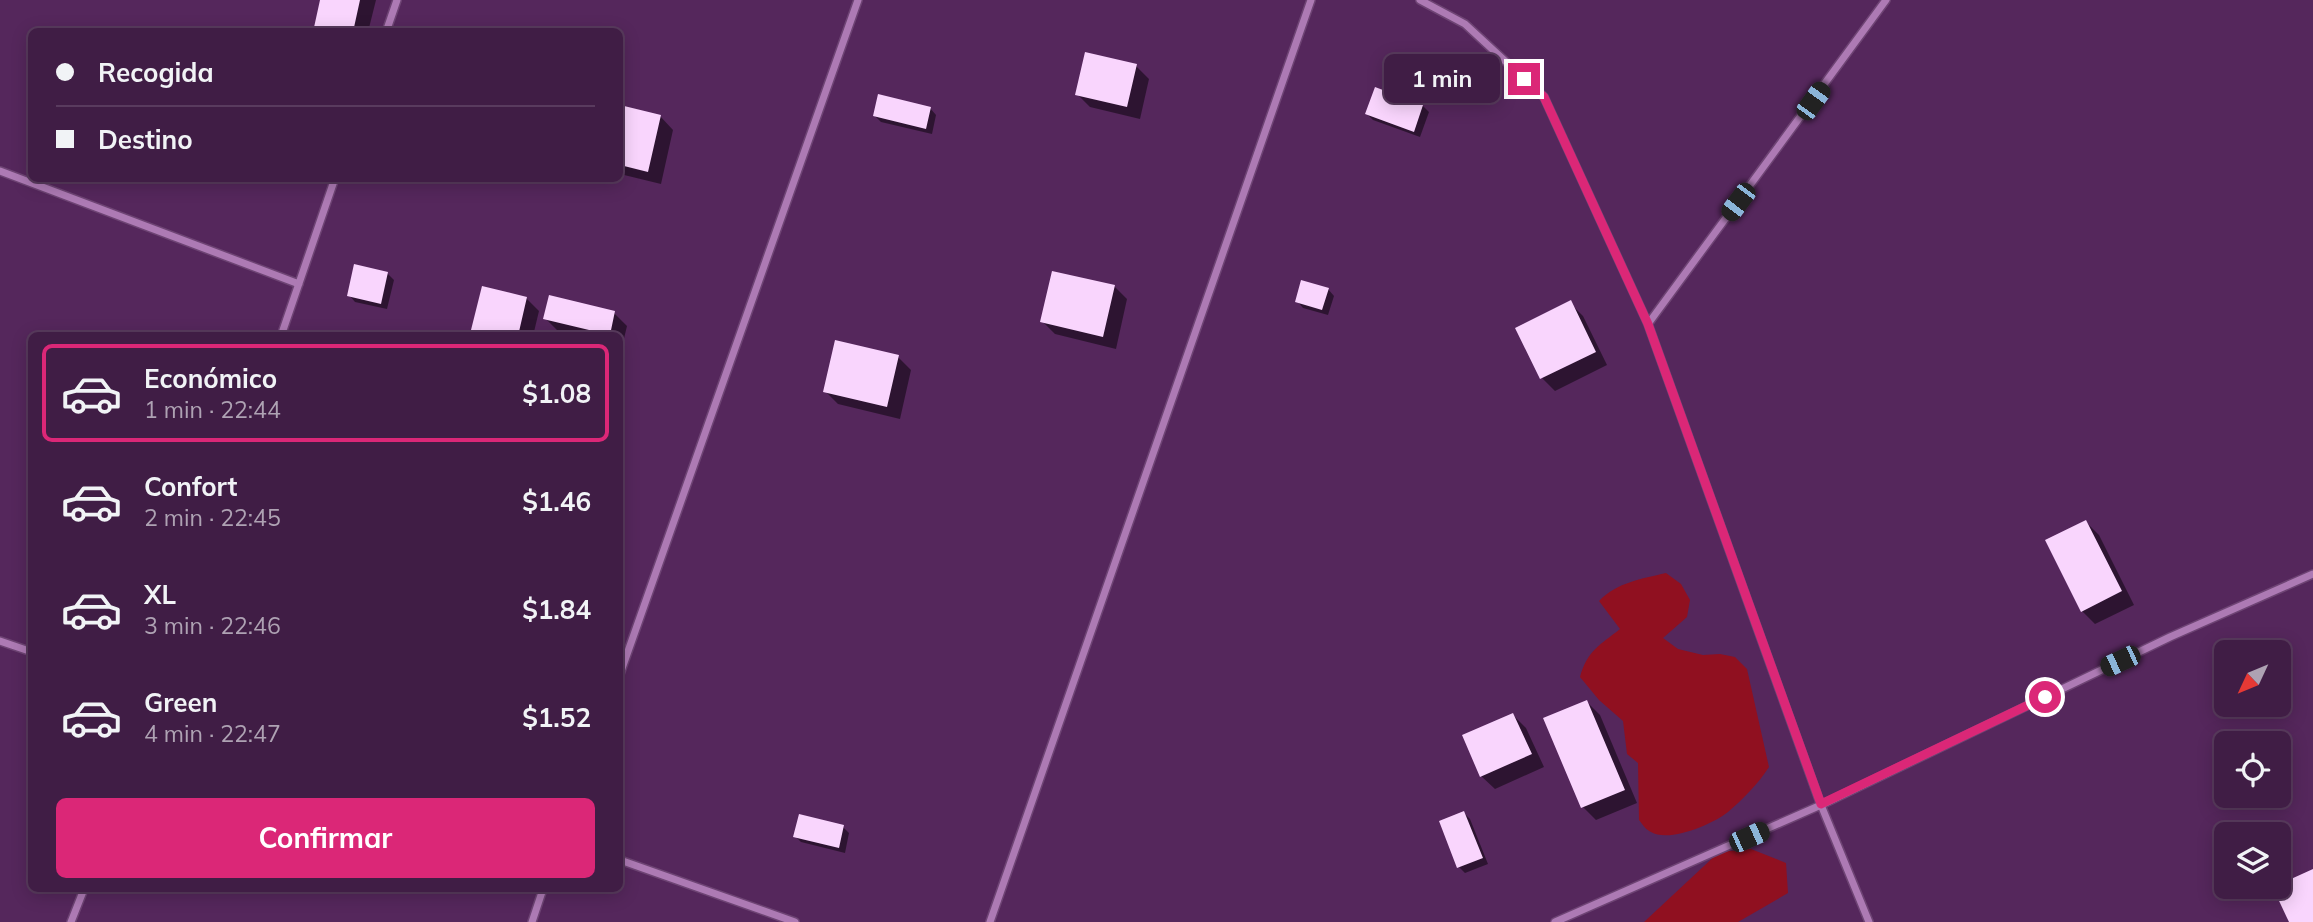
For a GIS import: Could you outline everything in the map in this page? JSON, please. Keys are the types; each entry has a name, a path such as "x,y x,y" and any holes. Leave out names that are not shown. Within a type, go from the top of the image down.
{"street":[{"path":"387,28 397,0"},
{"path":"623,666 858,0"},
{"path":"990,922 1311,0"},
{"path":"1420,0 1465,24 1544,97 1648,324 1821,804 1869,922"},
{"path":"1648,324 1886,0"},
{"path":"0,171 28,182"},
{"path":"29,182 299,284"},
{"path":"283,332 334,182"},
{"path":"1555,922 1821,804 2170,637 2313,574"},
{"path":"0,641 28,651"},
{"path":"623,861 795,922"},
{"path":"71,922 83,892"},
{"path":"532,922 542,892"}],"shaded area":[{"path":"1666,573 1681,584 1690,600 1687,617 1663,638 1678,649 1703,655 1735,657 1747,669 1769,767 1750,791 1721,817 1691,831 1659,835 1649,831 1639,820 1638,763 1627,754 1623,721 1599,700 1580,677 1590,655 1620,629 1599,601 1622,585"},
{"path":"1751,849 1786,863 1788,893 1738,922 1644,922 1719,852"}],"building":[{"path":"320,0 360,0 354,28 314,28"},
{"path":"1085,52 1137,64 1127,107 1075,95"},
{"path":"1375,87 1423,105 1414,132 1365,114"},
{"path":"878,94 931,107 926,129 873,116"},
{"path":"623,106 661,115 648,172 623,166"},
{"path":"354,264 388,272 381,304 347,296"},
{"path":"1052,271 1115,285 1103,337 1040,322"},
{"path":"1301,280 1329,288 1322,310 1295,302"},
{"path":"482,286 527,297 519,332 470,332"},
{"path":"549,295 615,311 611,332 597,332 543,319"},
{"path":"1571,300 1596,352 1540,379 1515,328"},
{"path":"835,340 899,355 887,407 823,392"},
{"path":"2086,520 2122,591 2081,612 2045,540"},
{"path":"1587,700 1625,790 1581,808 1543,718"},
{"path":"1513,713 1532,754 1480,777 1462,735"},
{"path":"1464,811 1483,858 1457,868 1439,821"},
{"path":"799,814 844,825 839,848 793,837"},
{"path":"2313,869 2313,922 2289,922 2278,899 2291,899 2291,879"}],"route":[{"path":"1524,79 1544,97 1648,324 1821,804 2045,697"}]}
